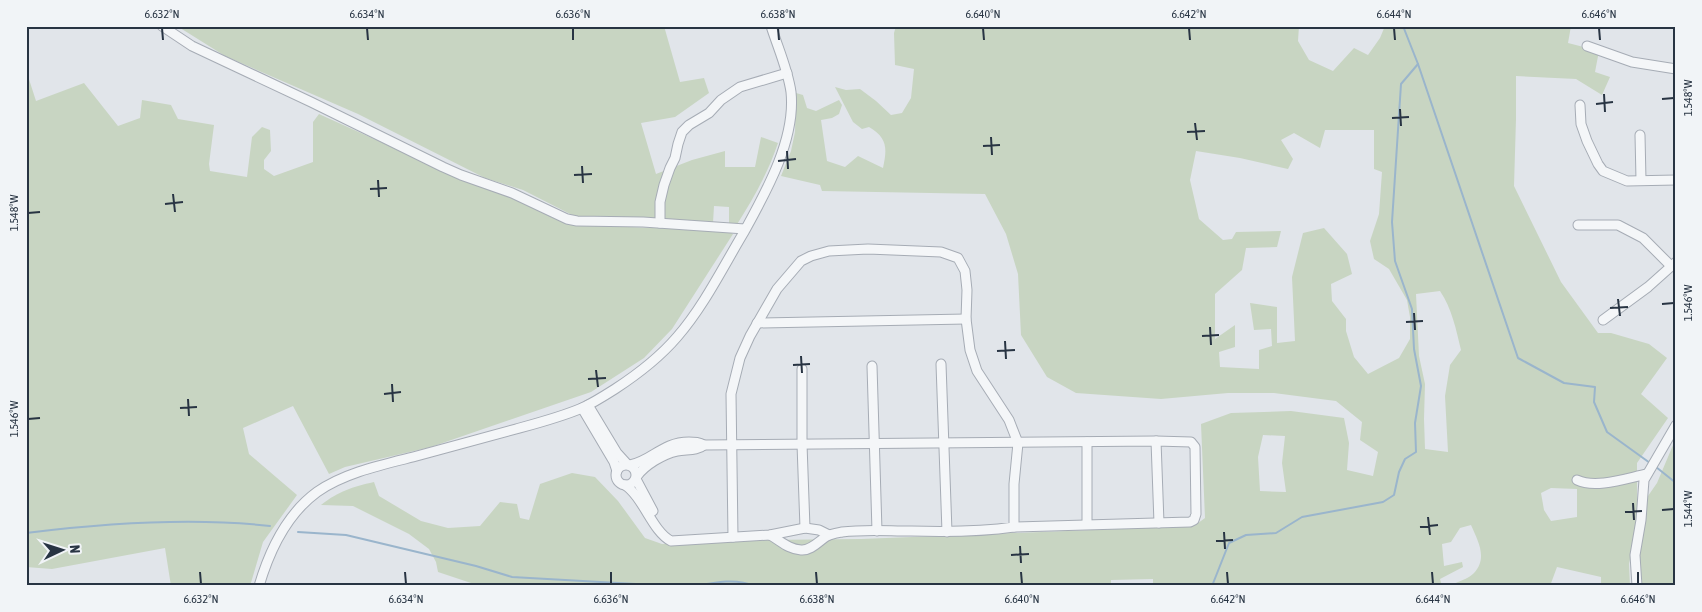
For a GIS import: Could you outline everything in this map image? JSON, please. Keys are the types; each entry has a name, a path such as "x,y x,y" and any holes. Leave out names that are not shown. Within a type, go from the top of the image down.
{"street":[{"path":"162,26 192,46 443,167 512,193 567,219 746,229"},
{"path":"259,586 267,563 290,520 306,502 330,484 380,466 542,421 585,406 634,377 678,337 706,296 746,229 768,185 788,134 792,102 787,73 771,26"},
{"path":"1587,46 1632,62 1676,69"},
{"path":"660,224 660,202 664,185 676,158 682,132 689,125 709,113 722,100 740,87 787,73"},
{"path":"1580,105 1581,124 1587,141 1602,169 1627,182 1676,180"},
{"path":"1640,135 1641,180"},
{"path":"1578,225 1618,225 1643,238 1673,264 1648,287 1603,320"},
{"path":"733,538 731,394 740,358 750,336 777,289 801,261 829,251 868,249 941,252 958,258 965,271 967,290 966,319 970,350 976,371 1009,420 1018,443 1014,484 1014,527"},
{"path":"757,323 966,319"},
{"path":"941,364 947,532"},
{"path":"872,366 877,531"},
{"path":"802,369 805,528"},
{"path":"585,406 617,454 635,469 636,477 659,521 659,528"},
{"path":"585,406 614,462 617,480 626,485 636,496 654,524 667,539 671,541 733,538 770,535 805,528 819,530 829,535"},
{"path":"1636,586 1635,556 1641,520 1643,485 1654,461 1676,425"},
{"path":"616,471 621,466 639,462 660,453 700,448 704,445 1156,441 1190,442 1195,450 1196,514 1194,520 1190,522 1014,527 994,530 947,532 843,532 829,535 812,547 804,550 794,549 770,535"},
{"path":"1156,441 1159,523"},
{"path":"1087,442 1087,524"},
{"path":"626,485 632,484 643,469 660,453"},
{"path":"1577,480 1589,484 1648,472"}],"green space":[{"path":"177,26 664,26 680,82 704,78 709,93 675,117 641,123 656,174 692,160 725,151 725,167 755,167 761,137 778,143 760,186 736,226 729,224 729,207 714,206 713,223 574,216 523,190 485,178 358,114 225,56"},
{"path":"896,26 1299,26 1298,41 1309,60 1333,71 1354,48 1368,55 1380,38 1385,26 1571,26 1568,43 1599,51 1595,72 1610,77 1602,95 1576,79 1516,76 1514,186 1561,282 1598,333 1611,333 1649,344 1667,358 1641,394 1668,418 1637,463 1637,524 1629,564 1630,586 1601,586 1601,577 1557,567 1550,586 1449,586 1466,579 1478,567 1481,555 1480,549 1471,525 1460,528 1451,542 1442,544 1444,566 1462,562 1463,567 1440,579 1442,586 1153,586 1153,579 1111,580 1111,586 674,586 664,583 664,586 473,586 471,583 438,572 436,562 429,549 409,534 353,506 321,505 346,490 374,482 379,496 421,521 448,528 480,526 500,502 517,504 520,518 529,520 540,484 572,473 595,477 618,501 645,538 662,544 750,540 861,539 1194,526 1205,518 1201,424 1231,413 1291,411 1344,418 1349,443 1347,470 1373,476 1378,452 1360,440 1362,422 1336,401 1274,393 1228,393 1161,399 1076,393 1047,377 1021,335 1018,274 1006,234 985,194 822,191 820,185 781,176 791,151 795,132 796,93 803,95 807,108 816,111 839,100 842,105 839,114 832,118 821,120 827,161 845,167 858,156 883,168 885,144 883,140 880,135 869,127 862,129 853,122 835,87 846,90 860,89 891,115 902,113 911,98 914,69 895,65 894,33","holes":["1325,130 1374,130 1374,169 1382,172 1379,214 1370,241 1374,259 1389,269 1407,300 1410,317 1410,339 1399,358 1368,374 1354,357 1346,331 1346,319 1332,301 1331,284 1352,274 1347,254 1324,228 1303,233 1292,277 1295,341 1277,343 1277,307 1250,303 1254,330 1271,329 1272,346 1259,350 1259,369 1220,367 1219,352 1235,347 1235,325 1215,339 1215,294 1242,270 1246,248 1277,247 1281,231 1236,232 1232,239 1223,240 1199,219 1190,180 1196,151 1240,158 1288,169 1293,159 1281,140 1294,133 1320,148","1440,291 1451,312 1461,350 1450,365 1445,396 1448,452 1425,449 1425,384 1419,356 1416,294","1263,435 1285,436 1282,463 1286,492 1260,491 1258,457","1551,488 1577,489 1577,517 1551,521 1544,510 1541,493"]},
{"path":"26,70 36,101 84,83 118,126 140,118 142,100 171,105 178,119 214,125 209,164 210,171 247,177 252,137 262,127 270,130 271,151 264,160 264,169 274,176 313,162 313,122 319,114 449,173 519,200 551,217 579,225 728,231 733,234 672,329 644,358 591,392 431,447 345,467 329,474 293,406 243,428 249,454 297,495 263,542 250,586 171,586 165,548 52,569 26,567"},
{"path":"1676,438 1676,586 1636,586 1648,496 1657,483"}],"waterway":[{"path":"1403,26 1418,64 1518,358 1564,383 1595,387 1594,402 1607,432 1650,463"},
{"path":"1212,586 1229,543 1246,535 1276,533 1302,517 1383,502 1394,495 1399,472 1405,459 1416,452 1415,423 1421,386 1414,349 1412,309 1395,261 1392,222 1401,84 1418,64"},
{"path":"1656,467 1676,483"},
{"path":"26,533 148,522 240,523 270,526"},
{"path":"298,532 346,535 476,566 512,577 671,586"},
{"path":"696,586 733,581 755,586"}]}
